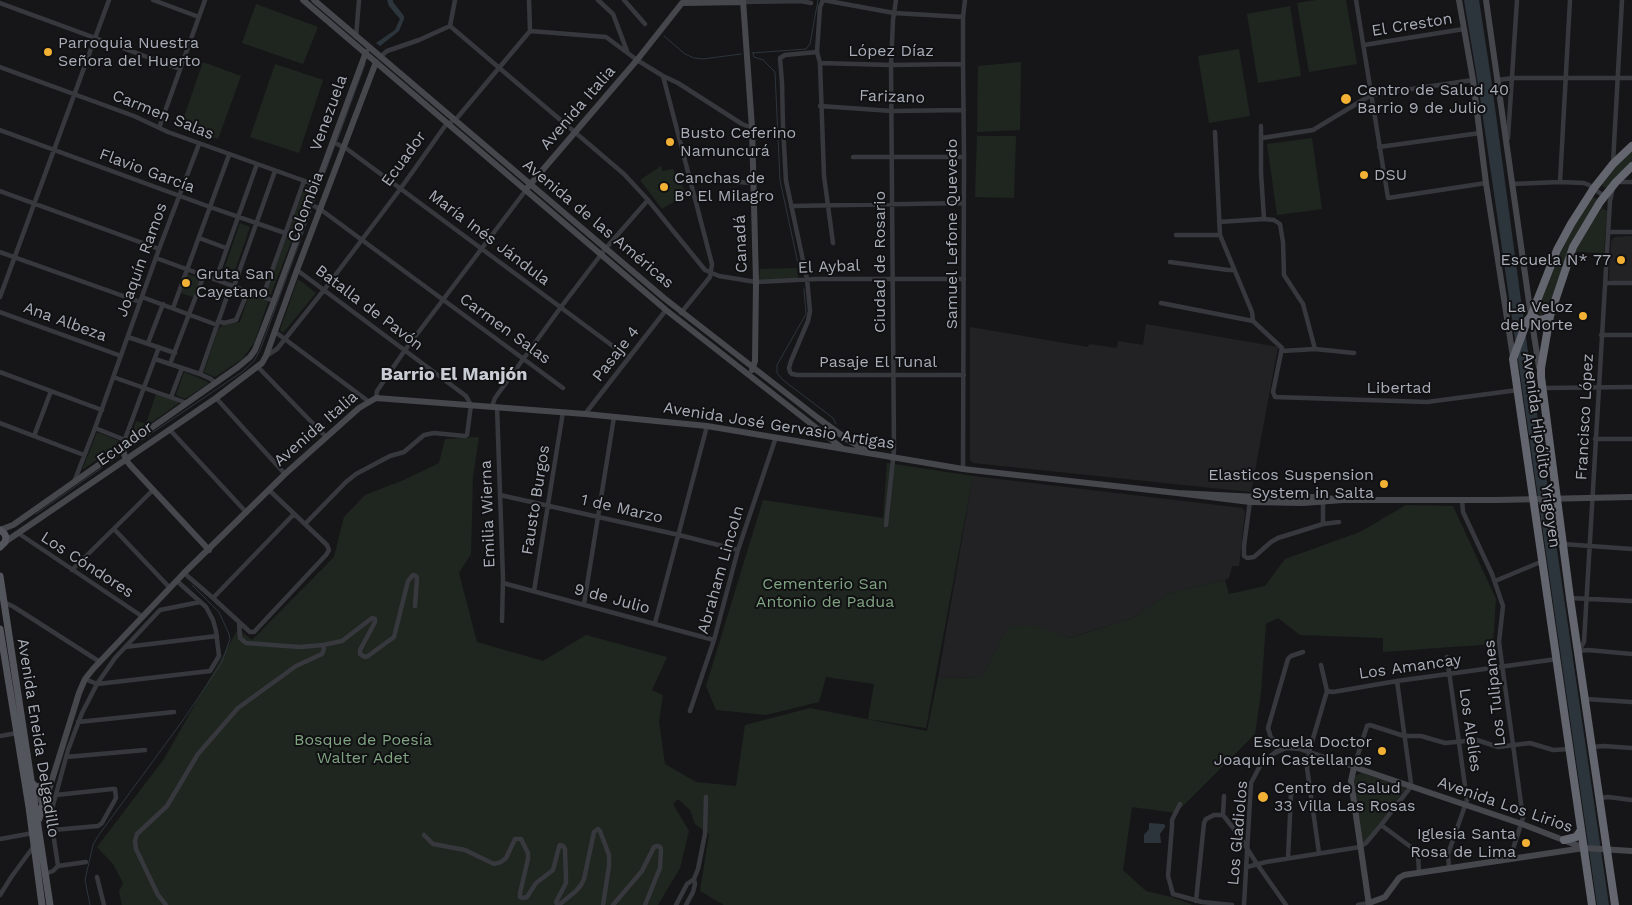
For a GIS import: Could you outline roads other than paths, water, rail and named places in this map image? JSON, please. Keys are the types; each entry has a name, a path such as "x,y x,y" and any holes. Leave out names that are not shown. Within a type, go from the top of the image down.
{"highway":[{"path":"1513,359 1560,243 1594,188 1613,164 1632,146"},
{"path":"1541,377 1550,316 1573,247 1607,199 1615,183 1632,166"},
{"path":"1529,319 1542,320 1550,316"},
{"name":"Avenida Hipólito Yrigoyen","path":"1513,359 1592,905"},
{"name":"Avenida Hipólito Yrigoyen","path":"1541,377 1570,598 1615,905"},
{"path":"1564,840 1569,840 1576,836 1581,830"}],"main road":[{"name":"Avenida de las Américas","path":"303,0 376,64 531,184 606,248 679,315 751,371 843,448"},
{"name":"Avenida de las Américas","path":"314,0 601,255 666,310 679,315"},
{"name":"Avenida Hipólito Yrigoyen","path":"1459,0 1513,359"},
{"name":"Avenida Hipólito Yrigoyen","path":"1486,0 1529,319 1541,377"},
{"path":"683,1 743,1"},
{"name":"Avenida Italia","path":"526,190 637,60 683,1"},
{"name":"Canadá","path":"743,1 752,128 756,282 751,371"},
{"name":"Venezuela","path":"250,357 255,350 274,300 368,46"},
{"name":"Colombia","path":"258,367 266,356 343,147 380,57"},
{"name":"Ecuador","path":"0,530 13,525 243,364 250,357"},
{"name":"Ecuador","path":"2,547 18,533 170,430 258,367"},
{"name":"Avenida de las Américas","path":"751,371 848,440 876,454"},
{"name":"Avenida Italia","path":"44,799 47,796 48,784 79,693 86,679 100,662 184,573 285,474 368,401 376,398"},
{"name":"Avenida José Gervasio Artigas","path":"376,398 563,412 707,426 963,469 1250,500 1534,500 1632,497"},
{"path":"122,447 126,460 152,491 209,550"},
{"path":"0,530 5,535 2,547"},
{"name":"Avenida Eneida Delgadillo","path":"0,576 31,782 31,803 38,824 34,846 42,905"},
{"name":"Avenida Eneida Delgadillo","path":"0,629 16,733 50,905"},
{"path":"1354,768 1351,781 1369,904 1385,897"},
{"name":"Avenida Los Lirios","path":"1354,768 1522,824 1584,848"},
{"path":"31,782 36,787 48,784"},
{"name":"Avenida Italia","path":"31,803 42,793 48,784"},
{"path":"31,803 44,799"},
{"path":"38,824 44,799"},
{"path":"1379,905 1401,876 1419,872 1584,848 1632,851"}],"street":[{"path":"10,7 12,0"},
{"path":"0,297 109,0"},
{"path":"153,0 199,17"},
{"path":"159,128 206,0"},
{"path":"356,37 358,0"},
{"path":"450,26 455,0"},
{"path":"529,0 530,30 606,37 637,60 678,83 742,124 752,128"},
{"path":"598,0 613,14 628,52"},
{"path":"624,0 645,24"},
{"path":"743,1 801,0 811,3"},
{"path":"833,243 824,176 820,106 820,63 817,52 820,7 823,0 894,13 963,17"},
{"name":"Ciudad de Rosario","path":"886,525 893,458 894,278 891,65 896,0"},
{"name":"Samuel Lefone Quevedo","path":"963,469 963,17 965,0"},
{"path":"1356,0 1388,198 1486,183"},
{"path":"1507,148 1517,0"},
{"path":"1560,182 1570,0"},
{"path":"1613,164 1622,0"},
{"path":"0,3 180,70"},
{"path":"380,57 387,51 419,40 450,26"},
{"path":"450,26 624,174 648,200 701,267 712,273"},
{"name":"El Creston","path":"1364,44 1464,29"},
{"name":"Ecuador","path":"266,356 274,352 285,340 324,290 445,126 452,122 500,68 530,30"},
{"path":"807,279 790,206 785,168 780,58 785,55 817,52"},
{"name":"López Díaz","path":"820,63 891,65 963,64"},
{"name":"Carmen Salas","path":"0,67 134,116 199,144 316,185"},
{"path":"663,76 712,264 712,273 679,315"},
{"path":"1498,80 1513,78 1632,78"},
{"path":"1262,138 1313,130 1371,95 1472,80"},
{"name":"Farizano","path":"820,106 892,111 964,110"},
{"path":"1261,126 1261,173 1264,218"},
{"name":"Flavio García","path":"0,130 285,233"},
{"path":"1215,132 1220,235 1252,312 1253,321"},
{"path":"1379,147 1480,133"},
{"name":"María Inés Jándula","path":"333,142 401,188 629,358"},
{"name":"Joaquín Ramos","path":"74,482 199,144"},
{"path":"173,308 230,154"},
{"path":"853,157 964,156"},
{"path":"216,279 256,164"},
{"path":"200,374 275,171"},
{"path":"690,179 753,183"},
{"path":"263,296 304,181"},
{"path":"1615,183 1632,182"},
{"path":"1512,184 1584,183 1594,188 1607,199"},
{"name":"Avenida Italia","path":"376,398 377,391 405,350 526,190"},
{"path":"0,191 159,249"},
{"name":"Francisco López","path":"1579,651 1584,642 1593,498 1608,232 1607,199"},
{"path":"495,407 495,398 524,358 606,248 648,200"},
{"path":"790,206 964,203"},
{"name":"Carmen Salas","path":"310,204 320,209 563,388"},
{"path":"1219,222 1264,218 1274,220 1280,224 1284,242 1284,275 1303,304 1315,349"},
{"path":"1608,232 1632,232"},
{"path":"1176,235 1220,235"},
{"path":"199,238 226,248"},
{"path":"0,252 141,300 163,304 218,323 234,321 238,318 248,291"},
{"path":"156,258 274,300"},
{"path":"1170,262 1234,270"},
{"name":"Batalla de Pavón","path":"297,270 466,396 471,405"},
{"name":"El Aybal","path":"712,273 756,282 807,279 964,279"},
{"path":"170,364 204,275"},
{"name":"Pasaje El Tunal","path":"807,279 810,316 789,368 792,374 964,375"},
{"path":"1605,283 1632,283"},
{"path":"1161,303 1253,321 1281,345 1282,351 1315,349 1354,353"},
{"path":"148,343 163,304"},
{"name":"Pasaje 4","path":"585,414 666,310"},
{"name":"Ana Albeza","path":"0,312 121,356"},
{"path":"274,331 368,401"},
{"path":"1601,334 1632,335"},
{"path":"128,337 175,353"},
{"path":"122,447 159,347"},
{"name":"Libertad","path":"1282,351 1273,392 1278,399 1427,402 1518,390"},
{"path":"155,359 200,374 215,383"},
{"path":"258,367 326,437"},
{"path":"171,396 182,368"},
{"path":"0,372 102,410"},
{"path":"113,377 187,403"},
{"path":"1543,388 1632,387"},
{"path":"34,436 51,391"},
{"path":"216,398 285,474"},
{"path":"305,524 356,474 390,456 404,452 424,435 434,433 465,436 467,434 471,405"},
{"name":"Emilia Wierna","path":"495,407 503,583 502,621"},
{"name":"Fausto Burgos","path":"534,591 563,412"},
{"path":"584,604 614,417"},
{"path":"0,423 84,455"},
{"path":"654,623 707,426"},
{"path":"95,428 125,440"},
{"path":"170,430 246,512"},
{"name":"Abraham Lincoln","path":"690,711 714,640 738,550 776,437"},
{"path":"1595,439 1632,439"},
{"path":"184,573 252,633 326,556 329,550 327,545 269,490"},
{"path":"72,570 152,491"},
{"name":"1 de Marzo","path":"500,495 598,516 738,550"},
{"path":"1250,500 1245,557 1252,558 1274,540 1323,524 1339,522"},
{"path":"1323,500 1323,524"},
{"name":"Los Tulipanes","path":"1462,500 1463,512 1495,581 1503,606 1499,642 1523,818 1513,849 1514,858"},
{"path":"213,598 294,514"},
{"path":"114,529 170,588"},
{"name":"Los Cóndores","path":"18,533 143,617"},
{"path":"1564,544 1632,549"},
{"path":"1495,581 1543,561"},
{"path":"239,622 240,638 246,642 293,647 322,645 342,641 372,618 375,622 360,650 360,654 365,657 391,640 395,633 409,578 414,575 417,578 416,606"},
{"path":"86,679 97,684 210,671 219,656 217,636 211,616 206,607 177,581"},
{"name":"9 de Julio","path":"503,583 714,640"},
{"path":"1570,598 1632,601"},
{"path":"4,602 100,662"},
{"path":"58,866 51,814 66,757 78,722 97,684 125,647 160,610 200,602"},
{"path":"125,647 217,636"},
{"path":"166,905 158,895 136,849 135,841 137,834 167,806 198,754 238,708 296,666 322,654 324,649 322,645"},
{"path":"1579,651 1588,650 1632,654"},
{"path":"1296,748 1278,742 1269,736 1268,725 1288,659 1290,656 1303,652"},
{"name":"Los Alelíes","path":"1447,657 1467,800 1466,806"},
{"name":"Los Amancay","path":"1327,691 1334,692 1397,681 1557,659"},
{"path":"1319,853 1307,764 1327,691 1321,665"},
{"path":"1247,867 1360,846 1366,843 1381,825 1410,787 1411,781 1397,681"},
{"path":"1586,699 1632,702"},
{"path":"78,722 174,712"},
{"path":"1354,768 1368,725 1404,736 1421,736 1445,743 1477,740 1498,747 1530,743 1553,750 1570,749"},
{"path":"0,736 16,733"},
{"name":"Los Gladiolos","path":"1244,905 1251,783 1261,764 1275,753 1278,748 1278,742"},
{"path":"1593,747 1632,748"},
{"path":"1275,753 1286,748 1296,748"},
{"name":"Avenida Los Lirios","path":"1296,748 1354,768"},
{"path":"66,757 145,750"},
{"path":"1288,858 1291,794 1309,784"},
{"path":"53,830 102,824 115,801 115,789 56,795"},
{"path":"1224,796 1223,815 1248,848 1286,905"},
{"path":"686,905 693,892 694,879 698,869 705,834 706,797"},
{"path":"1600,798 1632,800"},
{"path":"1180,804 1172,820 1169,880 1175,895 1196,901 1232,905"},
{"path":"1449,868 1448,854 1466,806"},
{"path":"1196,901 1205,821 1214,815 1223,815"},
{"path":"1381,825 1415,850 1418,855 1419,872"},
{"path":"424,834 433,844 465,850 494,864 506,858 515,839 521,839 528,853 520,893 520,897 523,898 527,897 536,883 554,870 559,847 560,845 563,846 566,883 556,902 560,904 581,885 594,832 598,829 609,855 610,866 603,905"},
{"path":"1238,834 1244,834 1249,830"},
{"path":"0,839 36,833"},
{"path":"0,895 34,846"},
{"path":"614,905 642,871 654,847 657,846 660,847 662,854 660,868 645,905"},
{"path":"45,874 53,871 58,866 86,862"},
{"path":"97,877 104,905"},
{"path":"676,905 687,884 694,879"},
{"path":"1358,905 1369,904"}],"waterway":[{"path":"752,53 806,49 810,44 818,0"},
{"path":"664,36 685,54 694,58 703,59 741,54"},
{"path":"753,53 754,57 763,60 775,72 780,180 800,273"},
{"path":"337,141 365,64"},
{"path":"314,203 335,145"},
{"path":"134,445 242,372 254,361 260,350 312,208"},
{"path":"804,289 806,314 777,365 777,373 783,380 833,418 836,424"},
{"path":"36,514 117,457"},
{"path":"90,905 85,880 93,845 186,716 222,662 230,639 219,612 192,585"}],"place":[{"name":"Parroquia Nuestra Señora del Huerto","path":"48,52"},
{"name":"Centro de Salud 40 Barrio 9 de Julio","path":"1346,99"},
{"name":"Busto Ceferino Namuncurá","path":"670,142"},
{"name":"DSU","path":"1364,175"},
{"name":"Canchas de B° El Milagro","path":"664,187"},
{"name":"Escuela N* 77","path":"1621,260"},
{"name":"Gruta San Cayetano","path":"186,283"},
{"name":"La Veloz del Norte","path":"1583,316"},
{"name":"Elasticos Suspension System in Salta","path":"1384,484"},
{"name":"Escuela Doctor Joaquín Castellanos","path":"1382,751"},
{"name":"Centro de Salud 33 Villa Las Rosas","path":"1263,797"},
{"name":"Iglesia Santa Rosa de Lima","path":"1526,843"}],"district":[{"name":"Barrio El Manjón","path":"454,375"}],"park label":[{"name":"Cementerio San Antonio de Padua","path":"825,593"},
{"name":"Bosque de Poesía Walter Adet","path":"363,749"}]}
